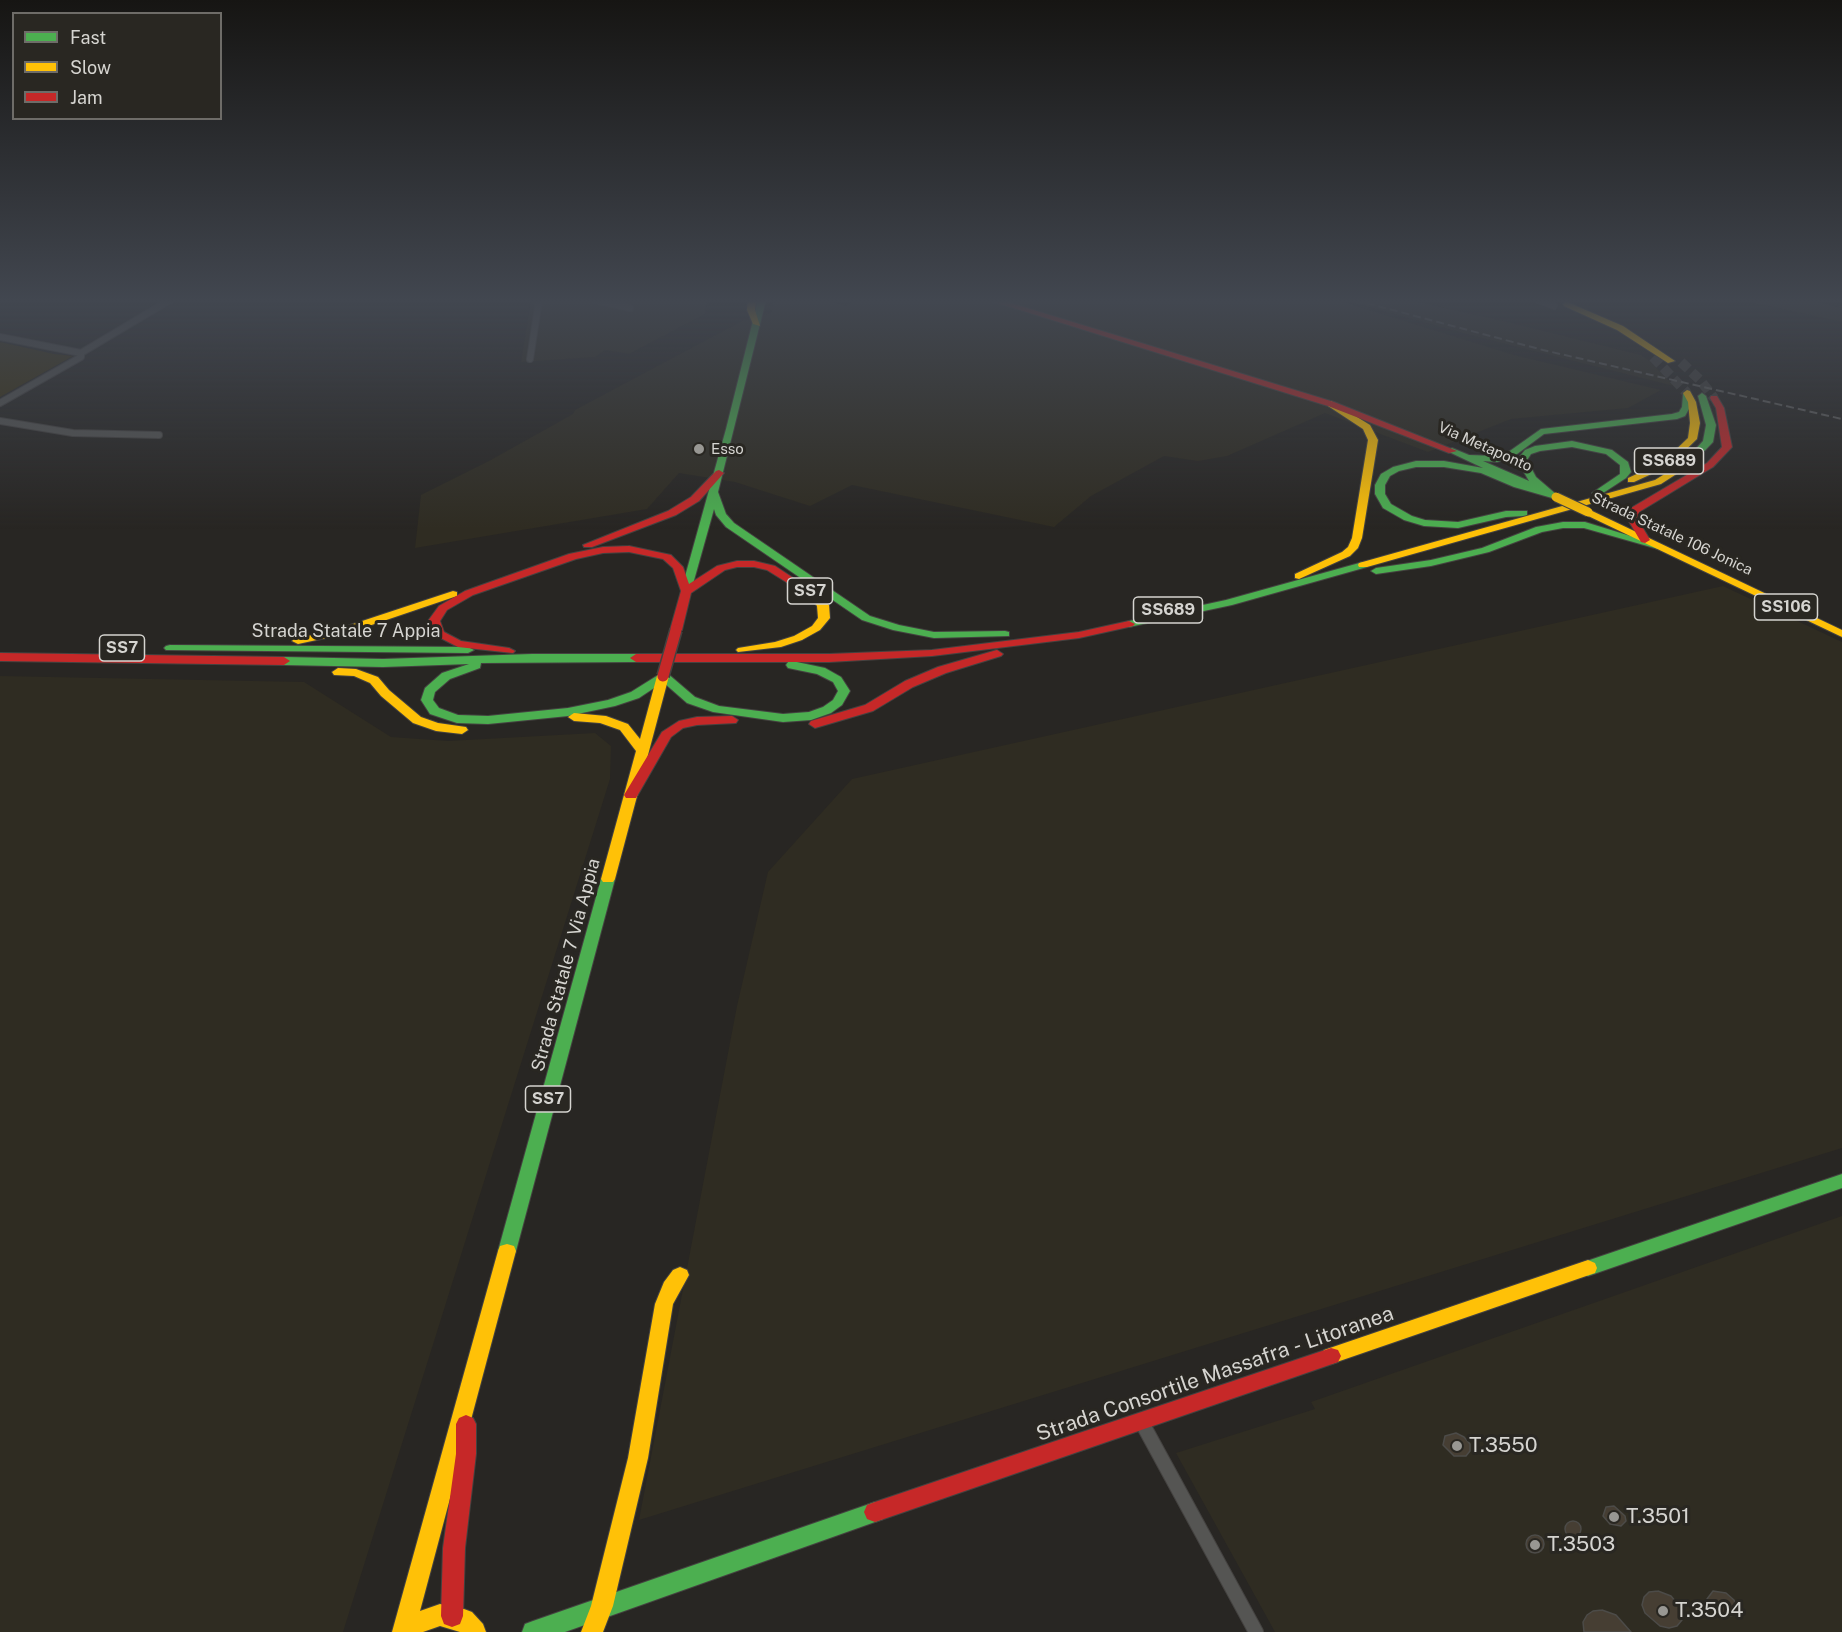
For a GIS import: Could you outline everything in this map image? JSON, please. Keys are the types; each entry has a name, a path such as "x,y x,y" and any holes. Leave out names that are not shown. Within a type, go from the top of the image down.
{"main road":[{"name":"Strada Statale 7 Via Appia","path":"403,1632 745,376"},
{"name":"Via Metaponto","path":"1240,376 1331,404 1469,458 1554,496"},
{"name":"SS689","path":"1078,632 1299,576 1526,513 1645,475 1666,464 1692,439 1695,423 1692,402 1688,393 1686,407 1682,414 1674,417 1541,432 1510,455 1497,459 1469,458"},
{"name":"SS689","path":"691,655 829,658 932,652 1078,632 1228,603 1658,482 1682,469 1708,442 1711,425 1708,397 1720,408 1726,447 1710,465 1635,510 1632,518 1645,540"},
{"path":"1299,576 1346,554 1353,548 1357,538 1373,440 1367,427 1331,404"},
{"path":"1554,496 1532,479 1522,460 1532,450 1553,444 1593,447 1621,459 1625,464 1626,472 1618,480 1597,492"},
{"path":"1526,513 1506,514 1458,525 1424,523 1407,518 1387,506 1380,494 1380,485 1386,474 1396,469 1416,464 1444,464 1483,471 1517,485 1554,496"},
{"path":"244,648 341,632 630,530 672,513 695,499 719,473"},
{"path":"714,493 721,515 730,525 845,605 876,622 909,631 950,636 996,635 1054,628 1078,632"},
{"name":"Strada Statale 106 Jonica","path":"1554,496 1842,634"},
{"path":"1330,574 1431,563 1485,550 1540,529 1563,525 1585,525 1658,546"},
{"path":"511,651 458,644 439,634 434,621 442,608 469,593 573,556 603,550 629,549 667,557 678,567 686,591"},
{"name":"SS7","path":"686,591 721,568 736,564 754,564 771,568 790,578 813,594 823,605 824,618 816,628 798,638 777,645 726,655"},
{"path":"631,795 666,735 679,725 718,719 776,725 811,725 869,708 909,684 942,670 1078,632"},
{"name":"Strada Statale 7 Appia","path":"0,647 511,651 691,655"},
{"name":"Strada Statale 7 Appia","path":"0,657 383,663 691,655"},
{"path":"532,658 478,665 446,676 429,691 427,700 429,706 442,716 457,719 488,720 568,712 612,703 635,695 663,676 691,700 717,709 783,718 811,716 827,710 838,702 844,691 837,680 821,671 726,655"},
{"path":"170,659 356,673 374,680 385,693 417,720 436,727 462,730 576,716 602,719 624,727 643,751"},
{"name":"Strada Consortile Massafra - Litoranea","path":"533,1632 602,1606 1842,1182"},
{"path":"592,1632 602,1606 638,1458 664,1304 671,1287 680,1275"},
{"name":"Strada Statale 7 Via Appia","path":"403,1632 427,1618 452,1616 454,1548 466,1454 466,1402"},
{"path":"452,1616 464,1620 475,1632"}],"street":[{"path":"0,403 47,376"},
{"path":"0,421 73,433 159,435"},
{"path":"1141,1421 1256,1632"}],"shaded area":[{"path":"0,376 37,376 0,397"},
{"path":"638,376 1603,376 1661,390 1628,408 1511,419 1428,452 1325,413 1227,456 1198,461 1164,456 1091,496 1054,527 852,485 810,506 735,482 679,473 647,509 415,548 421,495 489,461 573,414 575,410"},
{"path":"1635,376 1665,376 1674,386"},
{"path":"1723,586 1842,642 1842,1148 639,1520 737,1006 768,872 852,779"},
{"path":"0,676 304,682 391,737 448,741 595,733 611,746 610,779 343,1632 0,1632"},
{"path":"1842,1216 1842,1632 1275,1632 1176,1453 1315,1409 1311,1402"}],"building":[{"name":"T.3550","path":"1456,1433 1470,1444 1470,1451 1466,1456 1454,1456 1443,1445 1445,1436"},
{"name":"T.3501","path":"1614,1506 1625,1516 1626,1521 1621,1526 1610,1524 1603,1516 1606,1507"},
{"path":"1570,1521 1576,1521 1581,1529 1579,1535 1570,1537 1565,1532 1565,1526"},
{"name":"T.3503","path":"1535,1535 1541,1538 1544,1544 1541,1550 1535,1553 1529,1550 1526,1544 1529,1538"},
{"name":"T.3504","path":"1658,1591 1671,1596 1681,1608 1682,1620 1677,1626 1669,1628 1660,1626 1645,1613 1642,1605 1644,1597 1649,1592"},
{"path":"1713,1591 1726,1593 1734,1600 1737,1608 1735,1615 1722,1617 1710,1608 1707,1599"},
{"path":"1602,1610 1616,1615 1631,1632 1584,1632 1583,1622 1587,1615 1593,1611"}],"tunnel":[{"path":"1671,376 1687,393"},
{"path":"1696,376 1714,398"}],"railway":[{"path":"1656,376 1842,419"}],"traffic: fast":[{"path":"686,591 744,376"},
{"path":"1469,458 1497,459 1510,455 1541,432 1674,417 1682,414 1686,407 1687,394"},
{"path":"1687,464 1708,442 1711,425 1702,396"},
{"path":"1549,493 1532,479 1522,460 1528,452 1538,448 1572,444 1609,452 1625,464 1626,472 1623,476 1597,493"},
{"path":"1452,451 1545,492"},
{"path":"1523,513 1506,514 1458,525 1424,523 1408,518 1387,506 1380,494 1380,485 1386,474 1396,469 1416,464 1444,464 1483,471 1517,485 1552,495"},
{"path":"714,493 721,515 730,525 866,618 897,628 934,635 1005,634"},
{"path":"1376,571 1431,563 1485,550 1540,529 1563,525 1585,525 1658,546"},
{"path":"1129,624 1228,603 1363,565"},
{"path":"170,648 468,650"},
{"path":"284,661 383,663 532,658 636,658"},
{"path":"476,665 446,676 429,691 427,700 434,711 457,719 488,720 568,712 611,703 635,695 663,676 691,700 717,709 755,715 783,718 811,716 827,710 838,702 844,691 837,680 821,671 792,665"},
{"path":"507,1251 608,879"},
{"path":"1588,1268 1842,1181"},
{"path":"533,1632 875,1512"}],"traffic: slow":[{"path":"1631,480 1666,464 1692,439 1695,423 1692,402 1687,393"},
{"path":"1299,576 1346,554 1353,548 1357,538 1373,440 1367,427 1331,404"},
{"path":"1363,565 1658,482 1687,464"},
{"path":"1556,497 1588,512"},
{"path":"1588,512 1842,634"},
{"path":"742,650 777,645 798,638 816,628 824,618 823,605 811,593"},
{"path":"298,641 341,632 453,594"},
{"path":"338,672 356,673 374,680 385,693 417,720 436,727 462,730"},
{"path":"608,879 663,676"},
{"path":"574,717 602,719 624,727 643,751"},
{"path":"403,1632 507,1251"},
{"path":"1331,1356 1588,1268"},
{"path":"592,1632 602,1606 638,1458 664,1304 671,1287 680,1275"},
{"path":"403,1632 414,1624 440,1615 464,1620 475,1632"}],"traffic: jam":[{"path":"1240,376 1331,404 1452,451"},
{"path":"1645,540 1632,518 1635,510 1710,465 1727,447 1720,408 1714,398"},
{"path":"588,545 672,513 695,499 719,473"},
{"path":"509,651 458,644 439,634 434,621 443,608 469,593 573,556 603,550 629,549 667,557 678,567 686,591 721,568 737,564 754,564 771,568 811,593"},
{"path":"676,630 686,591"},
{"path":"636,658 829,658 932,653 1079,635 1129,624"},
{"path":"663,676 676,630"},
{"path":"815,724 869,708 909,684 942,670 997,654"},
{"path":"0,657 284,661"},
{"path":"631,795 666,735 679,725 697,721 732,720"},
{"path":"875,1512 1331,1356"},
{"path":"452,1616 454,1548 466,1454 466,1424"}],"place":[{"name":"Esso","path":"699,449"},
{"name":"T.3550","path":"1457,1446"},
{"name":"T.3501","path":"1614,1517"},
{"name":"T.3503","path":"1535,1545"},
{"name":"T.3504","path":"1663,1611"}]}
